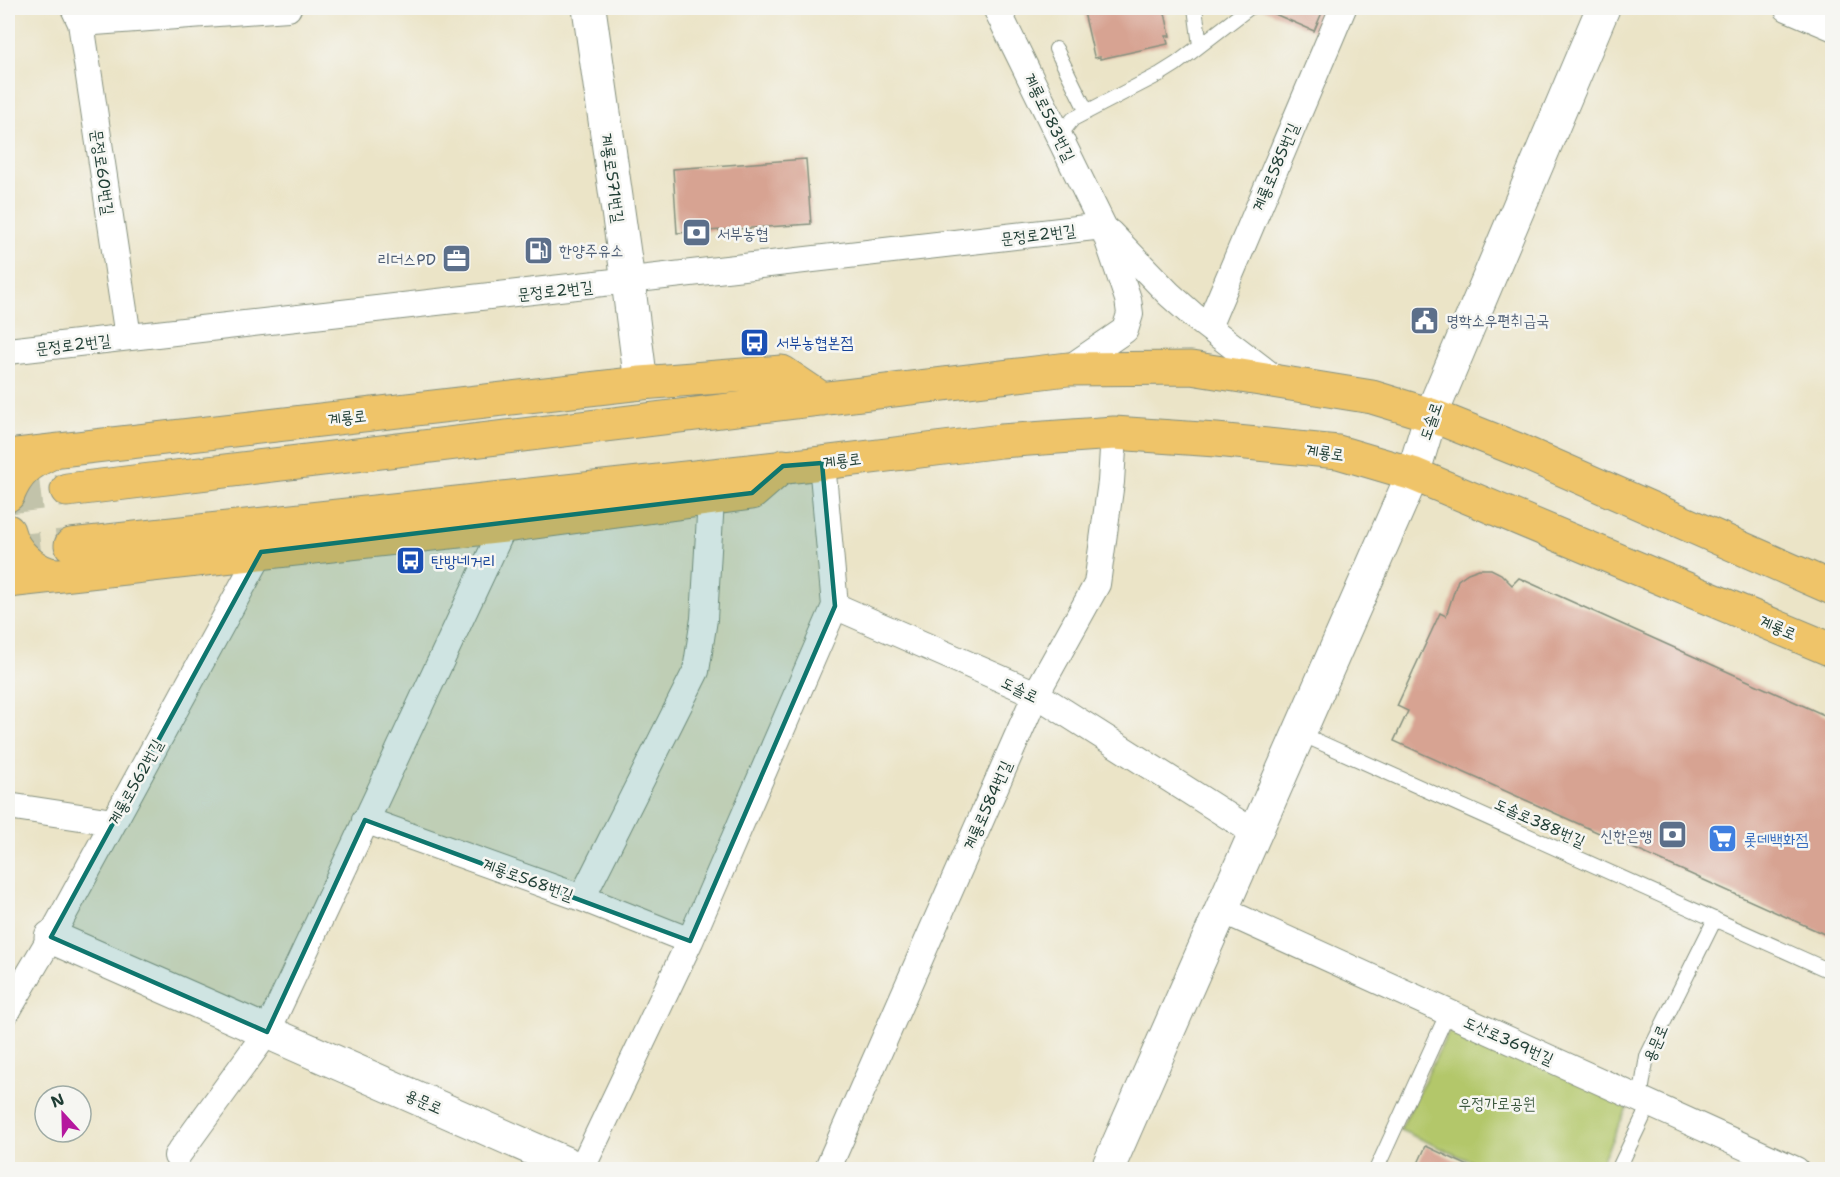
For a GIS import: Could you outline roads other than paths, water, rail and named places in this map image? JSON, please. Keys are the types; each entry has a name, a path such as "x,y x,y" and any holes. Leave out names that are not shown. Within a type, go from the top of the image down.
{"main road":[{"path":"67,490 1068,369 1191,368 1372,397 1431,414 1833,588"},
{"name":"계룡로","path":"8,456 640,384 782,372 822,399"},
{"name":"계룡로","path":"8,581 73,559 783,466 1001,441 1114,433 1338,452 1413,474 1833,650"},
{"path":"8,495 15,479 29,464 64,449"},
{"name":"계룡로","path":"73,559 261,552 504,526 711,499 752,493 783,466"},
{"path":"8,531 9,538 20,555 36,568 55,575 73,559"}],"street":[{"path":"78,15 288,8"},
{"name":"계룡로571번길","path":"589,8 628,281 640,384"},
{"name":"계룡로583번길","path":"996,8 1103,226 1128,299 1130,314 1125,330 1068,369"},
{"name":"계룡로585번길","path":"1208,327 1343,8"},
{"name":"도솔로","path":"1107,1170 1413,474 1431,414 1603,8"},
{"path":"1787,8 1833,27"},
{"name":"문정로60번길","path":"78,15 128,337"},
{"name":"문정로2번길","path":"8,351 1103,226"},
{"name":"계룡로583번길","path":"1103,226 1169,294 1278,381"},
{"name":"계룡로584번길","path":"827,1170 1036,694 1097,584 1111,482 1114,433"},
{"path":"581,1169 690,941 835,606 822,463"},
{"path":"582,898 696,672 704,619 711,499"},
{"path":"177,1156 267,1032 504,526"},
{"name":"계룡로562번길","path":"8,1010 51,937 261,552"},
{"name":"도솔로","path":"835,606 1036,694 1255,832"},
{"path":"8,806 113,822"},
{"name":"계룡로568번길","path":"365,820 582,898 690,941"},
{"name":"도산로369번길","path":"1222,910 1796,1170"},
{"name":"용문로","path":"51,937 581,1169"}],"lane":[{"path":"1195,8 1200,45"},
{"path":"1059,136 1073,119 1160,74 1249,8"},
{"path":"1056,49 1087,112"},
{"name":"도솔로388번길","path":"1299,733 1833,972"},
{"name":"용문로","path":"1618,1170 1646,1111 1640,1099 1647,1056 1715,919"},
{"path":"1376,1170 1448,1012"}],"tunnel":[{"path":"8,497 67,490"},
{"path":"8,552 71,545"}],"place":[{"name":"서부농협","path":"696,233"},
{"name":"한양주유소","path":"538,250"},
{"name":"리더스PD","path":"457,259"},
{"name":"명학소우편취급국","path":"1425,320"},
{"name":"서부농협본점","path":"755,342"},
{"name":"탄방네거리","path":"410,561"},
{"name":"신한은행","path":"1673,835"},
{"name":"롯데백화점","path":"1723,839"}],"park label":[{"name":"우정가로공원","path":"1497,1103"}]}
